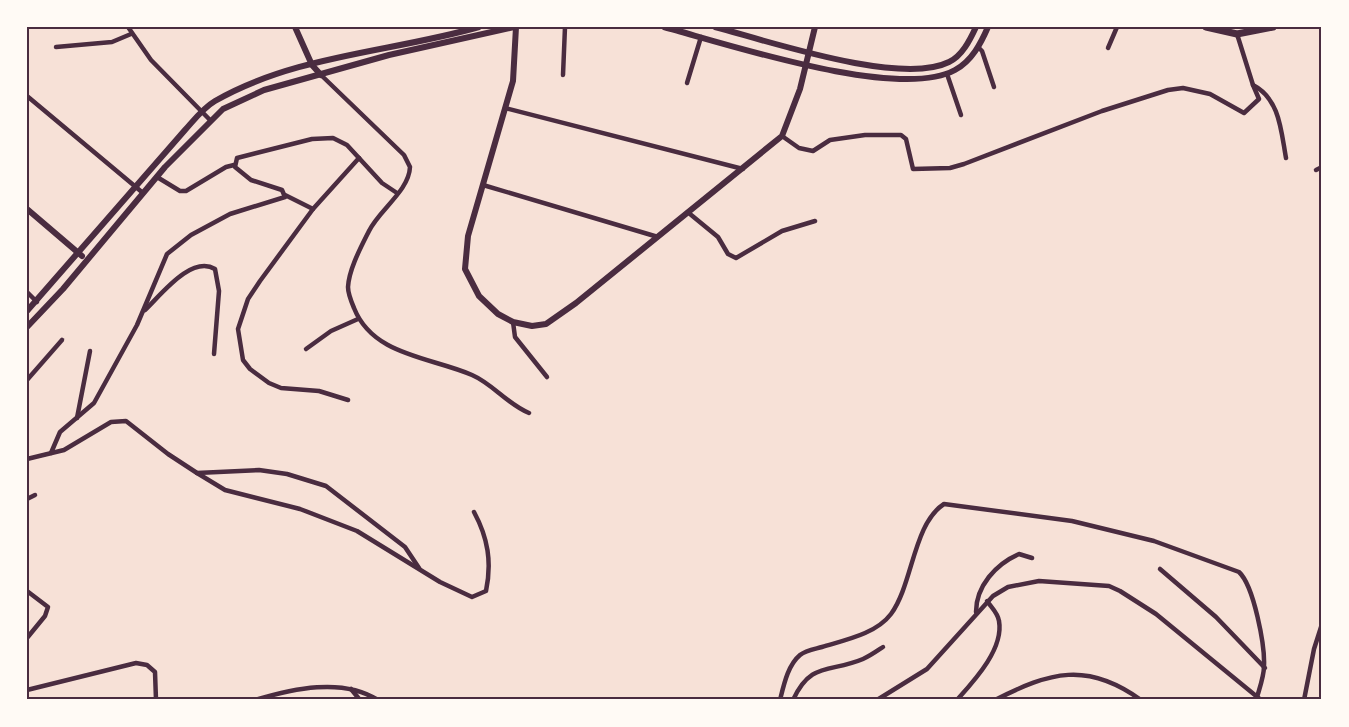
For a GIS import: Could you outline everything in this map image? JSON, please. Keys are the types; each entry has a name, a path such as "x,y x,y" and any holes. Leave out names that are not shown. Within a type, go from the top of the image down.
{"main road":[{"path":"1206,27 1238,34 1273,27"}],"street":[{"path":"128,27 151,60 210,120"},
{"path":"295,27 312,65 404,155 410,170 398,193 371,228 350,277 349,294 358,318 382,343 483,380 517,408 528,413"},
{"path":"27,311 202,111 214,102 261,81 312,65 479,27"},
{"path":"27,327 157,177 210,120 240,99 359,63 515,27 513,81 466,247 465,269 479,296 498,314 513,322 532,326 546,324 690,214 782,136 807,64 815,27"},
{"path":"563,75 565,27"},
{"path":"664,27 807,64 877,78 917,78 947,74 960,67 978,47 988,27"},
{"path":"716,27 849,63 880,67 924,68 947,63 955,58 968,44 976,27"},
{"path":"1108,48 1117,27"},
{"path":"56,47 112,42 131,34"},
{"path":"782,136 799,148 813,151 830,140 865,135 902,135 906,139 914,170 950,168 1102,111 1168,90 1183,88 1210,94 1244,113 1259,99 1238,34"},
{"path":"687,83 701,37"},
{"path":"978,47 982,51 994,87"},
{"path":"947,74 961,115"},
{"path":"1253,85 1262,90 1275,108 1286,158"},
{"path":"27,96 143,193"},
{"path":"505,108 743,170"},
{"path":"157,177 180,191 186,191 226,167 234,165 240,156 325,137 340,140 382,183 398,193"},
{"path":"348,400 319,391 276,387 250,369 241,356 239,323 248,299 313,209 359,158"},
{"path":"234,165 242,175 282,190 285,195 313,209"},
{"path":"1316,170 1322,167"},
{"path":"483,185 658,237"},
{"path":"51,453 56,437 94,403 143,312 163,260 171,251 191,235 230,214 279,200 285,195"},
{"path":"27,209 87,260"},
{"path":"690,214 718,237 729,254 736,258 782,231 815,221"},
{"path":"143,312 194,267 205,265 215,269 219,291 214,354"},
{"path":"27,292 37,302"},
{"path":"306,349 331,331 358,318"},
{"path":"513,322 515,337 547,377"},
{"path":"27,380 62,340"},
{"path":"77,418 90,351"},
{"path":"27,459 76,444 111,422 120,420 131,424 168,454 225,490 300,509 357,531 462,594 472,597 486,591 490,574 488,547 474,512"},
{"path":"197,473 259,470 287,474 326,486 405,547 419,568"},
{"path":"27,499 35,495"},
{"path":"780,700 789,670 802,654 862,634 883,624 904,593 926,524 936,510 944,504 1072,521 1154,541 1239,572 1251,596 1263,644 1264,668 1259,699"},
{"path":"976,612 978,592 991,575 1019,554 1032,558"},
{"path":"1160,569 1216,618 1264,668"},
{"path":"877,700 927,669 976,612 1003,589 1039,581 1109,586 1130,596 1156,614 1259,699"},
{"path":"27,591 48,607 45,616 27,638"},
{"path":"957,700 986,664 997,640 999,621 987,601"},
{"path":"1304,700 1314,649 1322,624"},
{"path":"793,700 801,684 812,674 862,660 884,647"},
{"path":"27,690 136,663 147,665 155,672 156,700"},
{"path":"995,700 1030,682 1077,673 1100,677 1141,700"},
{"path":"255,700 294,691 335,687 351,689 378,700"},
{"path":"351,689 360,700"}]}
